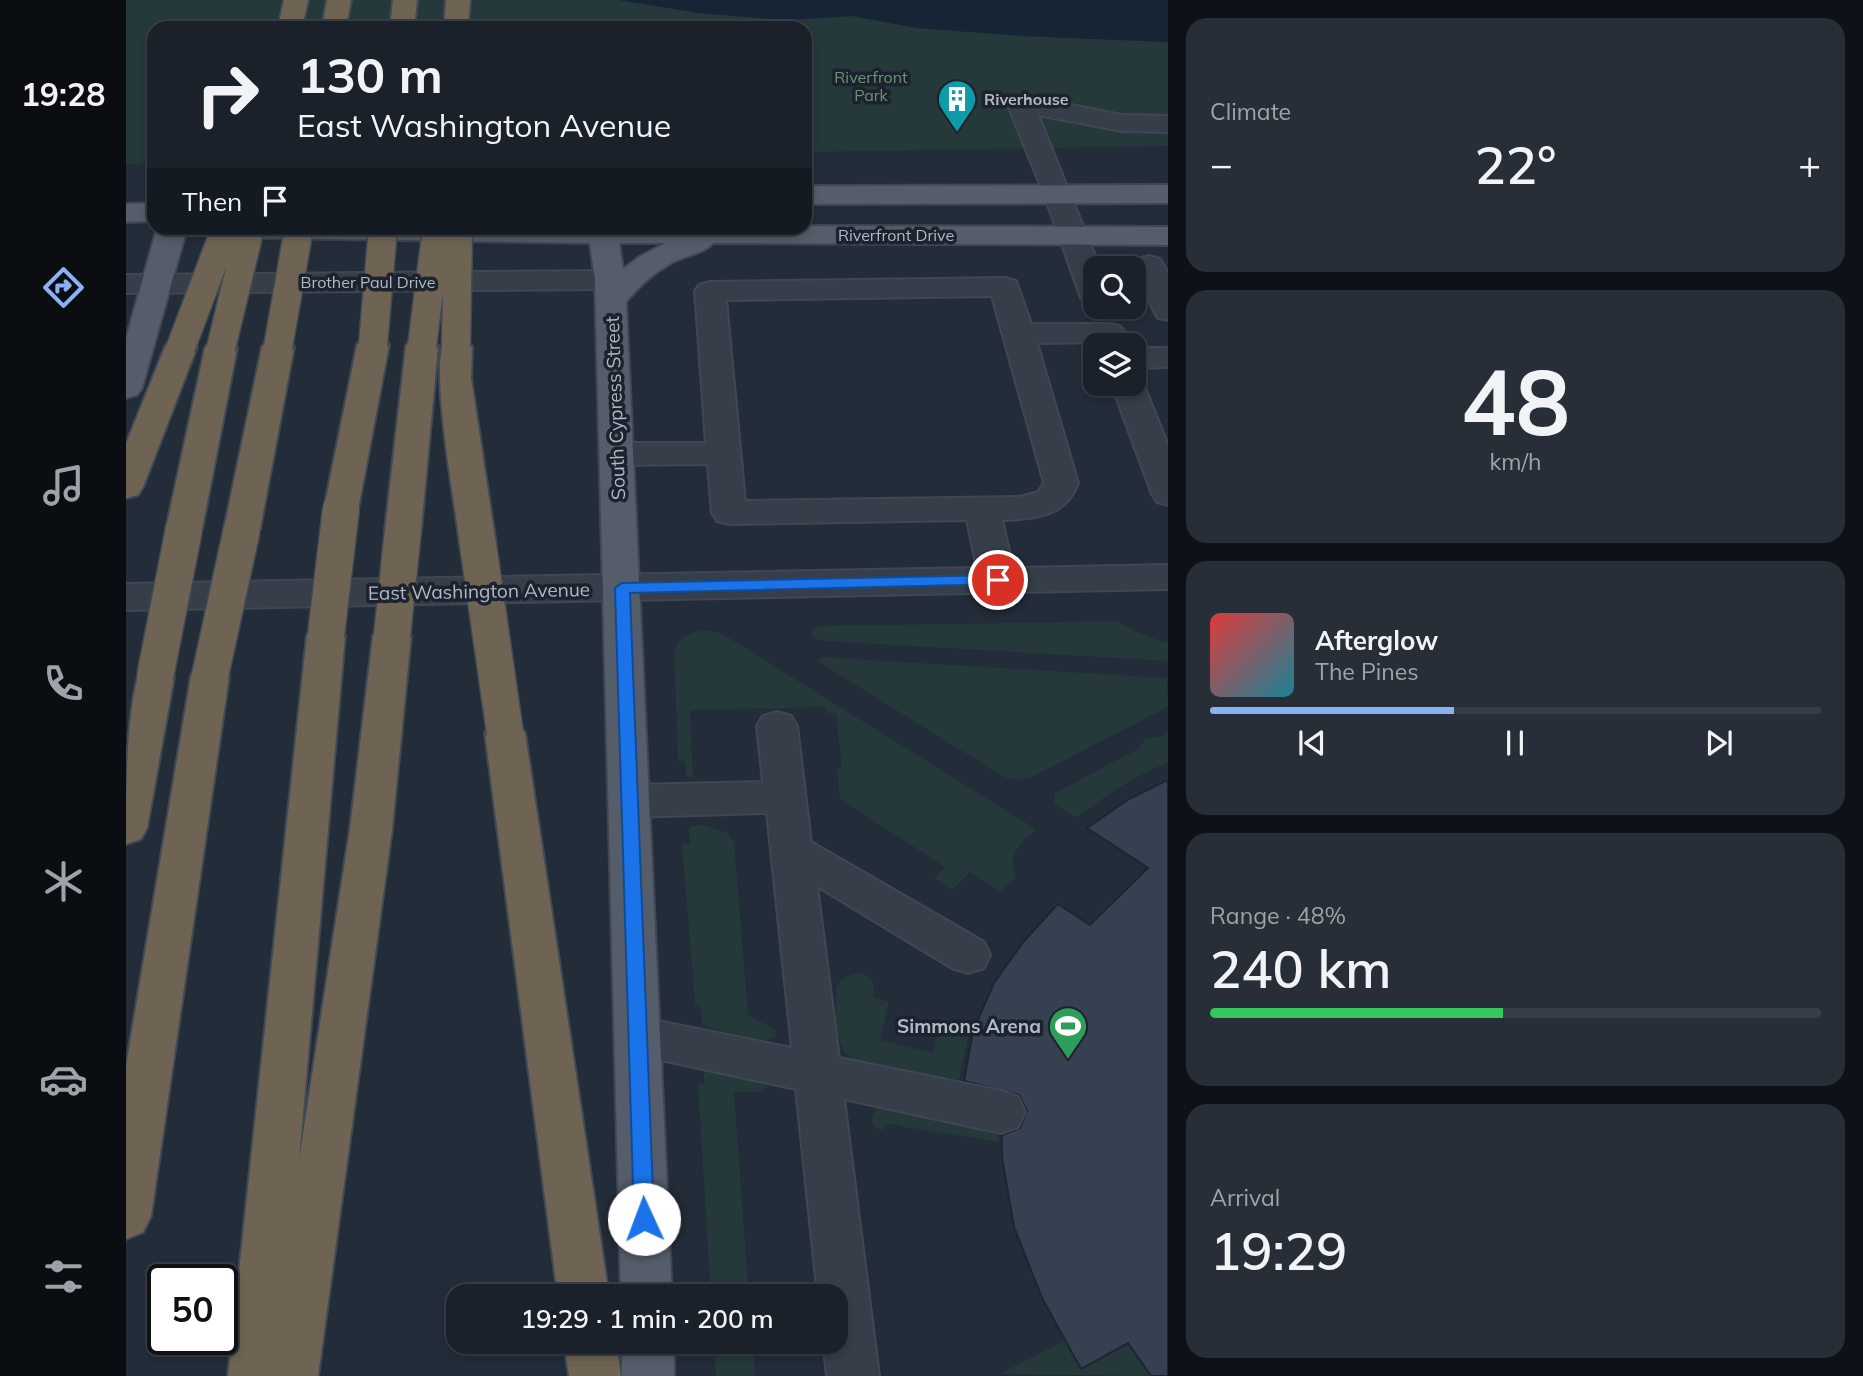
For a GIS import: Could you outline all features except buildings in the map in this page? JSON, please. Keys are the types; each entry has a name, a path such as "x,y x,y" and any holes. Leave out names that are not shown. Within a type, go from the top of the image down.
{"highway":[{"path":"292,21 296,0"},
{"path":"335,21 339,0"},
{"path":"403,21 405,0"},
{"path":"456,21 458,0"},
{"path":"126,487 223,235"},
{"path":"126,828 221,348 248,235"},
{"path":"126,1216 210,676 242,529 298,235"},
{"path":"254,1376 326,635 341,509 373,345 382,235"},
{"path":"292,1376 371,829 436,235"},
{"path":"458,235 455,378 582,1284"},
{"path":"592,1354 595,1376"}],"main road":[{"path":"812,195 1168,194"},
{"path":"126,213 147,212"},
{"name":"Riverfront Drive","path":"812,234 1074,235"},
{"path":"126,388 146,326 141,284 168,235"},
{"name":"South Cypress Street","path":"603,235 610,290 647,1284"},
{"path":"610,290 626,281 645,264 674,249 731,235"},
{"path":"1074,235 1168,236"},
{"path":"648,1354 648,1376"}],"street":[{"path":"1083,261 1020,103 1122,123 1168,124"},
{"path":"1149,265 1168,311"},
{"name":"Brother Paul Drive","path":"141,284 610,290"},
{"path":"1005,287 1018,334 1061,483 1059,491 1045,504 982,509 729,513 710,292 1005,287"},
{"path":"1018,334 1107,328"},
{"path":"1146,358 1168,357"},
{"path":"1132,396 1165,475"},
{"path":"616,454 724,453"},
{"path":"982,509 998,580"},
{"name":"East Washington Avenue","path":"126,597 1168,577"},
{"path":"777,726 853,1376"},
{"path":"630,801 785,797"},
{"path":"791,850 968,955"},
{"path":"638,1036 1001,1112"}],"green space":[{"name":"Riverfront Park","path":"126,0 619,0 699,13 783,20 853,16 917,28 1168,42 1168,146 812,152 812,21 147,21 147,163 126,164"},
{"path":"1117,621 1143,635 1168,643 1168,661 825,641 811,635 812,630 818,626"},
{"path":"705,630 721,633 1036,829 1020,845 1014,856 1013,869 1016,877 1001,892 970,872 952,890 934,878 945,867 840,799 837,769 842,769 836,713 827,713 826,707 690,710 693,777 686,777 685,761 678,761 674,651 686,636"},
{"path":"821,657 1167,678 1168,707 1030,778 1017,780 1004,777 817,661"},
{"path":"1168,733 1168,763 1132,780 1076,818 1054,803 1055,793 1138,749 1146,738 1161,737"},
{"path":"704,825 727,833 734,841 748,1015 774,1029 776,1036 767,1041 709,1028 702,1024 701,1005 695,1005 682,845 690,844 689,829 692,826"},
{"path":"863,973 873,983 873,997 889,1002 880,1040 933,1053 941,1018 971,1025 959,1081 856,1062 848,1056 842,1048 837,1029 836,987 847,976"},
{"path":"707,1066 765,1081 766,1086 762,1092 734,1092 748,1284 710,1284 698,1085 704,1084 704,1070"},
{"path":"889,1105 999,1128 998,1142 897,1124 884,1125 885,1130 877,1129 872,1124 871,1117 877,1108"},
{"path":"1065,1340 1081,1369 1127,1343 1151,1376 1000,1374"},
{"path":"715,1354 754,1354 755,1376 716,1376"}],"water":[{"path":"619,0 1168,0 1168,42 917,28 853,16 784,20 699,13"}],"place":[{"name":"Riverhouse","path":"957,133"},
{"name":"Simmons Arena","path":"1068,1060"}],"route":[{"path":"644,1219 622,588 998,580"}]}
